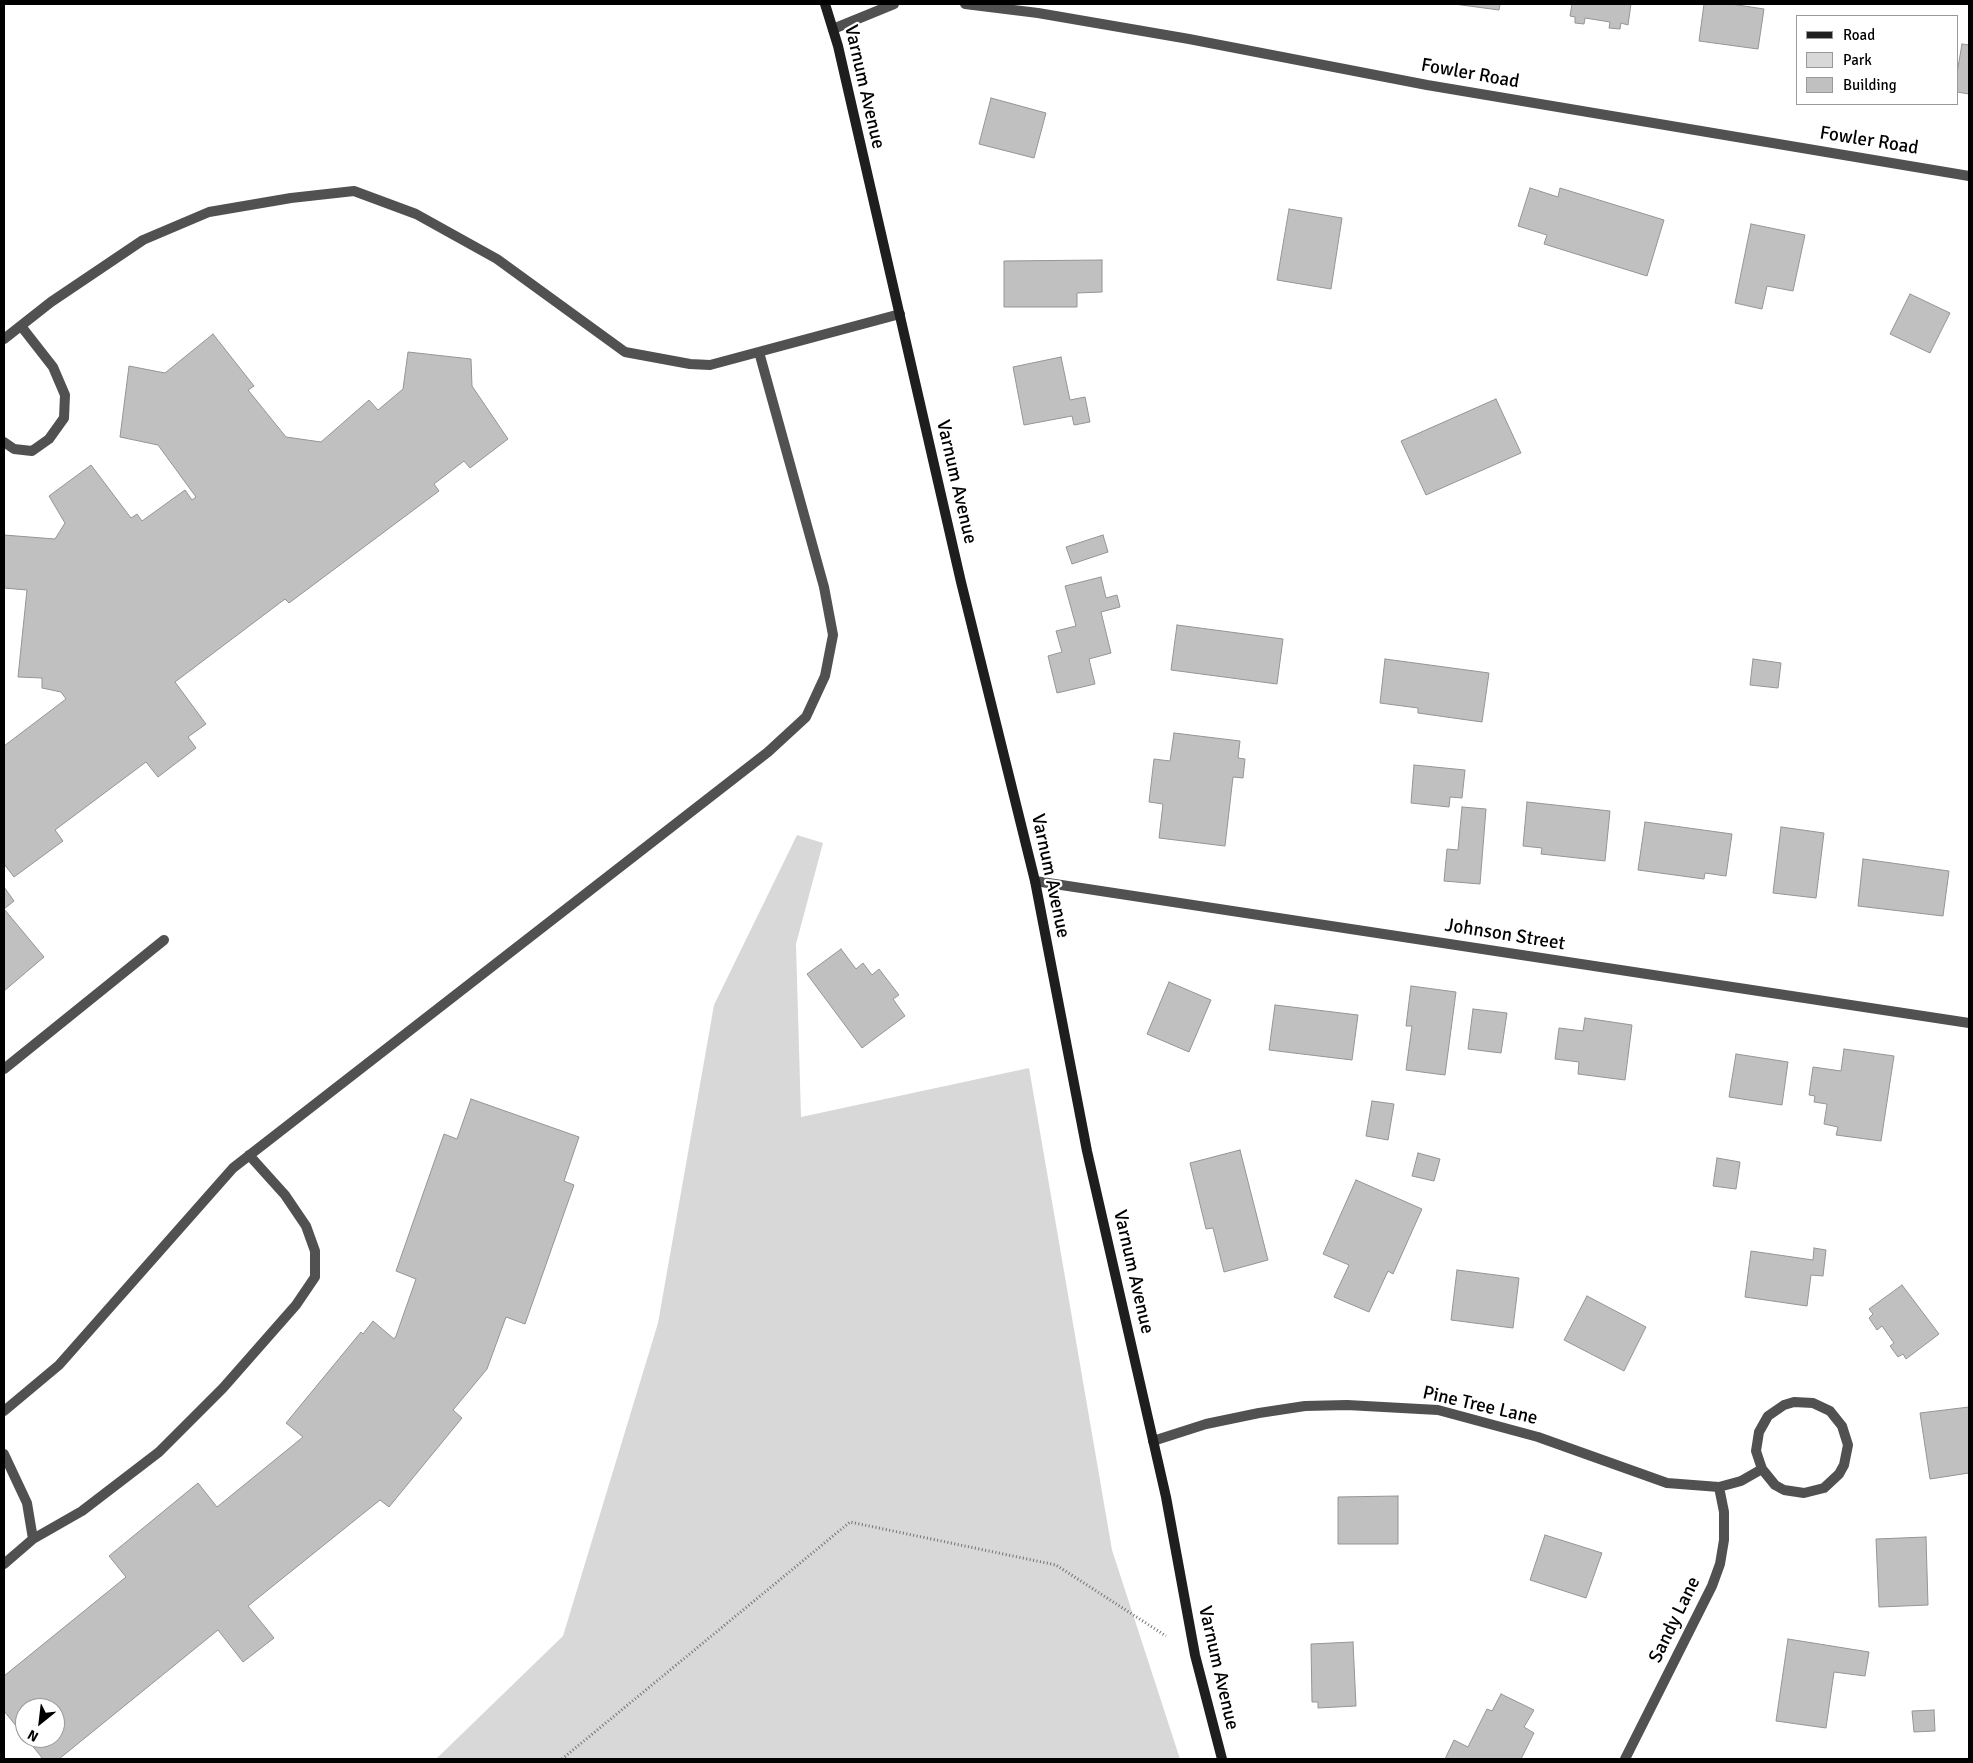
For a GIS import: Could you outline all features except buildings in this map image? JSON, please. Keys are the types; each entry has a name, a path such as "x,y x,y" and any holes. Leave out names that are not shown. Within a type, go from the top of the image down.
{"main road":[{"name":"Varnum Avenue","path":"825,4 833,29 961,582 1035,880 1087,1151 1169,1514 1194,1655 1222,1759"}],"street":[{"path":"833,29 894,4"},
{"name":"Fowler Road","path":"965,4 1038,13 1180,37 1427,85 1969,176"},
{"path":"4,339 51,302 143,240 209,212 291,198 354,191 416,214 497,259 625,352 690,364 710,365 900,314"},
{"path":"4,442 14,449 32,451 49,439 64,418 65,395 53,367 21,326"},
{"path":"4,1411 59,1365 233,1168 768,752 806,717 825,676 833,636 824,587 759,352"},
{"name":"Johnson Street","path":"1035,880 1969,1023"},
{"path":"4,1069 164,940"},
{"path":"4,1564 33,1539 82,1511 159,1452 229,1381 296,1305 315,1277 315,1251 306,1226 285,1195 249,1155"},
{"path":"1794,1402 1813,1403 1830,1411 1842,1426 1848,1446 1846,1460 1839,1474 1824,1488 1804,1493 1784,1490 1775,1485 1762,1469 1756,1451 1759,1432 1768,1416 1784,1405 1794,1402"},
{"name":"Pine Tree Lane","path":"1153,1441 1206,1424 1259,1413 1306,1406 1347,1405 1438,1410 1538,1436 1667,1483 1719,1487 1741,1481 1762,1469"},
{"path":"4,1454 27,1503 33,1539"},
{"name":"Sandy Lane","path":"1625,1759 1712,1586 1720,1564 1724,1540 1724,1512 1719,1487"}],"path":[{"path":"562,1759 850,1522 1056,1565 1194,1655"}],"green space":[{"path":"797,835 823,843 796,944 801,1117 1029,1068 1112,1550 1180,1759 436,1759 563,1636 658,1323 714,1005"}]}
